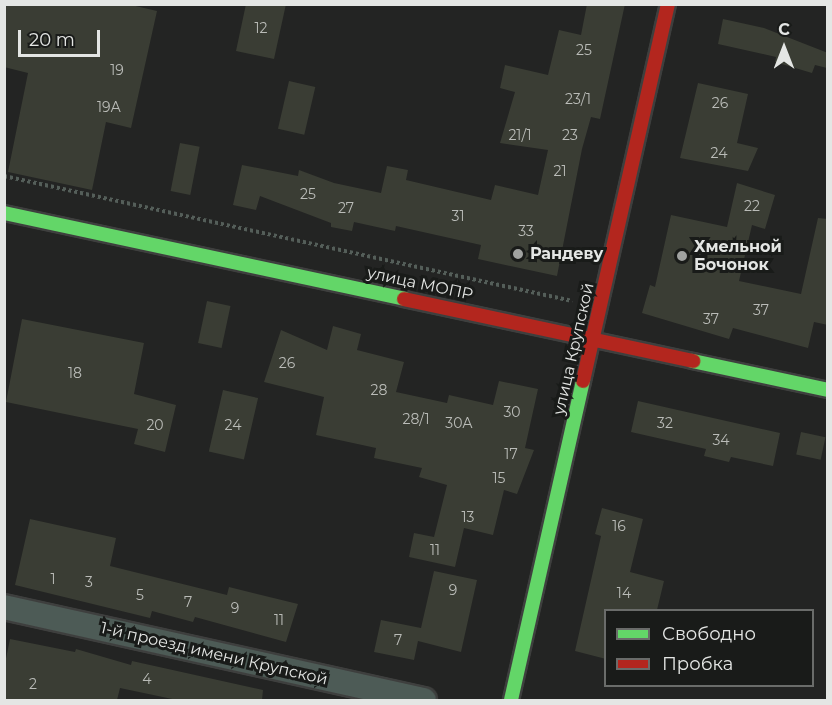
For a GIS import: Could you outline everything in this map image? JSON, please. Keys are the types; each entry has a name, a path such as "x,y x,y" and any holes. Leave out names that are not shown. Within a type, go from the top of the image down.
{"main road":[{"name":"улица Крупской","path":"511,700 668,4"},
{"name":"улица МОПР","path":"4,213 828,390"}],"street":[{"name":"1-й проезд имени Крупской","path":"4,607 424,700"}],"path":[{"path":"4,176 601,307"}],"building":[{"path":"4,4 127,4 157,11 131,128 106,122 92,190 8,172 28,73 4,67"},
{"path":"246,4 286,4 274,59 236,51"},
{"path":"587,4 625,4 600,119 591,117 582,149 557,276 478,259 481,245 396,226 395,231 354,222 352,231 331,227 331,223 260,196 256,210 233,205 242,165 298,176 299,170 334,183 381,193 387,166 408,170 406,180 491,200 495,185 538,195 548,150 500,143 515,92 500,88 505,65 548,75 559,30 581,35"},
{"path":"723,19 764,28 828,53 827,68 815,65 812,73 775,62 776,57 718,44"},
{"path":"289,81 315,87 304,135 278,129"},
{"path":"698,83 748,94 737,143 758,148 748,171 680,158"},
{"path":"180,143 200,147 190,195 171,191"},
{"path":"737,183 775,195 765,229 752,225 739,281 801,294 818,218 828,219 828,325 814,322 808,348 733,328 729,339 642,313 650,285 655,287 671,215 727,227"},
{"path":"207,301 230,306 222,348 198,343"},
{"path":"22,319 144,343 134,394 176,405 165,452 134,444 138,429 6,402"},
{"path":"333,326 361,334 357,350 404,362 396,392 447,403 449,395 493,405 499,381 538,389 525,448 534,450 517,494 504,490 493,535 464,528 455,567 409,557 414,533 434,537 447,485 419,477 422,468 374,458 376,448 316,435 324,397 264,382 281,330 327,350"},
{"path":"223,390 258,398 244,459 209,451"},
{"path":"638,401 780,433 773,466 731,457 729,462 704,456 706,449 631,432"},
{"path":"801,432 825,437 821,460 796,454"},
{"path":"602,508 643,519 630,572 664,581 657,609 604,609 604,658 575,651 601,536 595,534"},
{"path":"30,519 116,538 110,566 227,595 229,587 298,604 286,642 195,617 193,622 152,611 150,618 15,585"},
{"path":"434,571 477,580 461,652 418,641 414,660 374,652 381,620 421,628"},
{"path":"10,639 75,652 76,649 131,665 132,661 263,690 262,700 177,700 120,688 117,700 4,700 4,668"}],"traffic: fast":[{"path":"4,213 404,299"},
{"path":"693,361 828,390"},
{"path":"511,700 583,381"}],"traffic: jam":[{"path":"583,381 668,4"},
{"path":"404,299 693,361"}],"place":[{"name":"Рандеву","path":"518,254"},
{"name":"Хмельной Бочонок","path":"682,256"}]}
